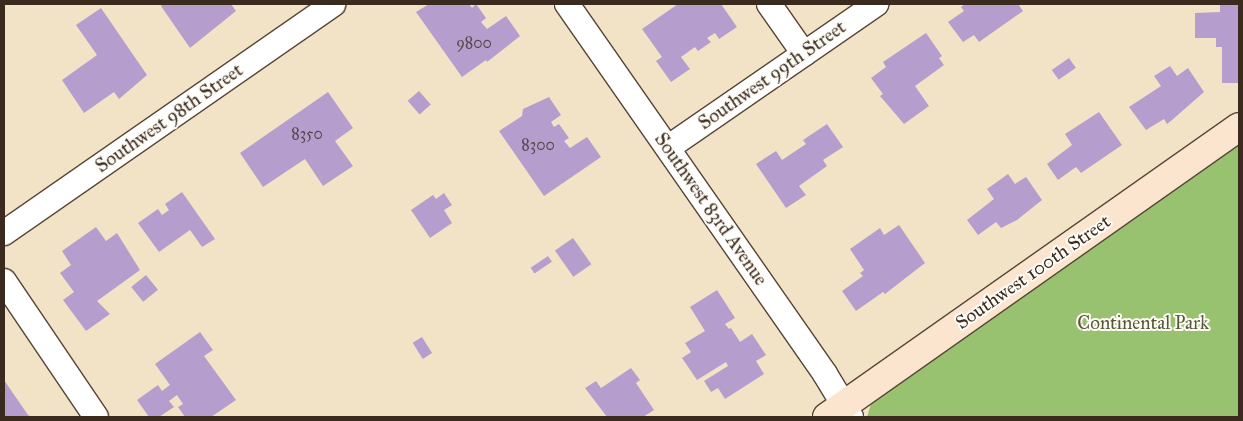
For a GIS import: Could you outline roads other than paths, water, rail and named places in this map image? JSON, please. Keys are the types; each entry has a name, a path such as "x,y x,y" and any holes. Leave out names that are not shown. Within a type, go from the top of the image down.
{"street":[{"name":"Southwest 98th Street","path":"4,233 333,4"},
{"name":"Southwest 83rd Avenue","path":"567,4 669,147 841,413"},
{"path":"769,4 804,54"},
{"name":"Southwest 99th Street","path":"669,147 876,4"},
{"name":"Southwest 100th Street","path":"841,413 1239,127"},
{"path":"4,281 96,417"}],"park label":[{"name":"Continental Park","path":"1143,323"}]}
